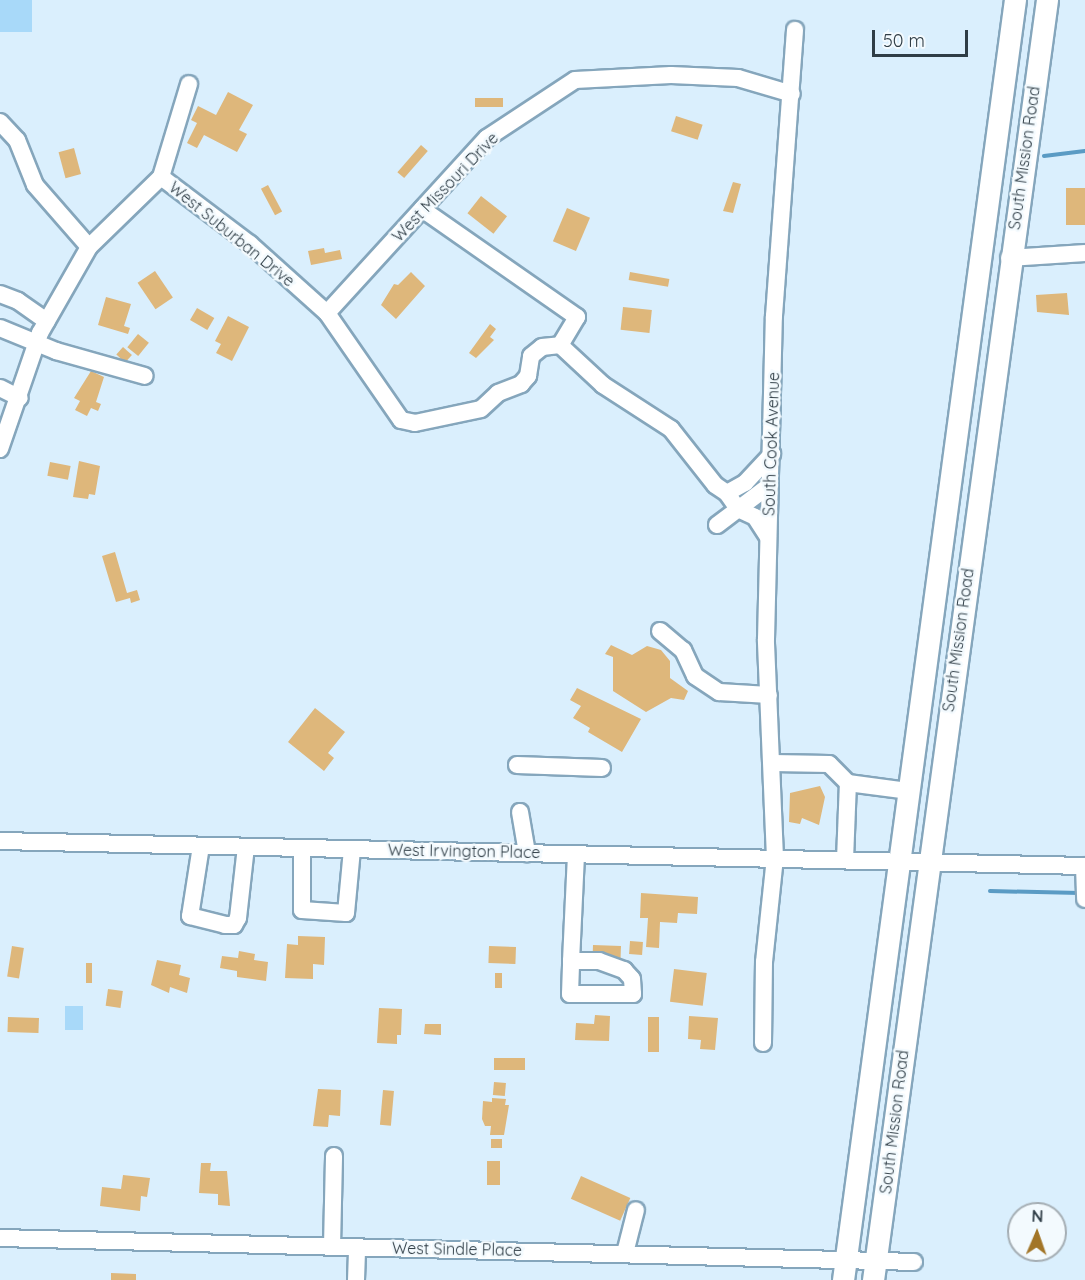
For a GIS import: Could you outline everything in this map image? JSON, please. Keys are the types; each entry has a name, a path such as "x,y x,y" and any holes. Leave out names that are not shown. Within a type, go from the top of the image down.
{"main road":[{"name":"South Mission Road","path":"843,1280 1015,0"},
{"name":"South Mission Road","path":"874,1271 1009,258 1047,0"},
{"path":"957,426 986,433"}],"street":[{"name":"South Cook Avenue","path":"763,1043 764,962 775,858 769,695 768,537 774,314 795,30"},
{"name":"West Missouri Drive","path":"327,313 487,138 575,80 671,75 738,78 792,94"},
{"path":"0,449 2,434 20,398 37,344 47,321 89,247 161,177 189,84"},
{"path":"0,122 17,140 35,185 89,247"},
{"name":"West Suburban Drive","path":"161,177 250,244 327,313 393,404 401,420 408,422 481,409 498,393 521,384 528,376 531,356 542,347 560,345"},
{"path":"423,209 578,317 560,345 603,385 670,429 715,485 727,493 738,509 755,517 768,537"},
{"path":"1009,258 1085,253"},
{"path":"0,294 18,301 47,321"},
{"path":"0,328 37,344 145,376"},
{"path":"0,388 20,398"},
{"path":"727,493 745,483 772,454"},
{"path":"717,525 770,485"},
{"path":"660,631 683,650 695,676 719,692 769,695"},
{"path":"773,763 829,764 848,783 909,791"},
{"path":"517,765 602,768"},
{"path":"845,860 848,783"},
{"path":"520,812 527,853"},
{"name":"West Irvington Place","path":"0,842 1084,866"},
{"path":"201,846 190,916 225,926 234,925 238,918 246,847"},
{"path":"302,848 302,910 346,913 352,849"},
{"path":"571,960 576,854"},
{"path":"1084,866 1085,899"},
{"path":"332,1246 334,1156"},
{"path":"625,1253 636,1210"},
{"name":"West Sindle Place","path":"0,1238 847,1259 874,1271 914,1262"},
{"path":"356,1280 357,1247"}],"shaded area":[{"path":"0,0 32,0 32,32 0,32"},
{"path":"65,1006 83,1006 83,1030 65,1030"}],"building":[{"path":"228,92 253,105 239,130 247,134 237,152 204,135 197,148 187,143 197,123 191,120 198,106 216,115"},
{"path":"475,98 503,98 503,107 475,107"},
{"path":"676,116 703,125 698,140 671,131"},
{"path":"421,145 428,151 404,178 397,172"},
{"path":"74,148 81,174 66,178 59,152"},
{"path":"733,182 741,184 733,213 723,211"},
{"path":"268,185 282,211 275,215 261,189"},
{"path":"1066,188 1085,188 1085,225 1066,225"},
{"path":"481,196 507,216 493,234 467,213"},
{"path":"567,208 590,218 576,251 553,241"},
{"path":"324,248 325,253 340,250 342,259 311,265 308,251"},
{"path":"155,271 173,298 155,309 138,283"},
{"path":"411,272 425,286 396,319 381,305 394,284 398,285"},
{"path":"630,272 669,279 668,287 629,280"},
{"path":"1067,293 1069,315 1037,312 1036,295"},
{"path":"106,297 131,304 124,326 130,328 128,334 98,325"},
{"path":"623,307 652,310 649,333 621,330"},
{"path":"197,308 214,318 207,330 190,320"},
{"path":"228,316 249,327 232,361 216,353 221,344 215,341"},
{"path":"490,324 496,329 490,337 494,340 476,358 469,353"},
{"path":"138,334 149,343 138,356 127,347"},
{"path":"123,347 132,355 125,362 116,354"},
{"path":"91,371 104,377 96,402 101,404 98,411 91,408 87,416 75,410 80,401 74,398"},
{"path":"79,461 100,466 95,495 89,494 88,499 73,497"},
{"path":"50,462 71,466 68,480 47,476"},
{"path":"115,552 127,593 137,590 140,600 131,603 130,598 116,602 102,556"},
{"path":"611,645 632,655 647,646 661,650 670,661 670,678 688,691 684,700 671,698 646,712 613,691 613,657 605,654"},
{"path":"577,688 641,719 622,752 588,732 590,728 573,718 581,706 570,700"},
{"path":"315,708 345,732 328,753 334,758 324,771 288,742"},
{"path":"820,786 825,797 819,825 802,818 800,824 789,822 790,793"},
{"path":"641,893 698,897 697,914 678,913 677,923 660,922 659,948 646,947 648,918 640,918"},
{"path":"298,936 325,937 324,965 313,964 313,979 285,978 287,944 298,945"},
{"path":"630,941 643,942 642,955 629,954"},
{"path":"593,945 621,946 621,958 593,957"},
{"path":"12,946 24,948 19,978 7,977"},
{"path":"489,946 516,947 515,964 488,963"},
{"path":"239,951 255,954 254,960 268,962 266,981 237,977 237,971 220,968 222,956 238,958"},
{"path":"157,960 181,965 179,975 190,978 187,993 170,987 169,993 151,985"},
{"path":"86,963 92,963 92,983 86,983"},
{"path":"674,969 707,973 703,1006 670,1002"},
{"path":"495,973 502,973 502,988 495,988"},
{"path":"108,989 123,991 120,1008 106,1006"},
{"path":"379,1008 402,1009 401,1035 397,1035 397,1044 377,1043"},
{"path":"595,1015 610,1016 609,1041 575,1040 576,1023 594,1024"},
{"path":"689,1016 718,1018 715,1050 700,1049 701,1040 688,1039"},
{"path":"8,1017 39,1018 38,1033 7,1032"},
{"path":"648,1017 659,1017 659,1052 648,1052"},
{"path":"425,1024 441,1024 441,1035 424,1034"},
{"path":"494,1058 525,1058 525,1070 494,1070"},
{"path":"494,1082 506,1083 505,1096 493,1095"},
{"path":"318,1089 341,1090 340,1116 329,1115 328,1127 313,1126"},
{"path":"383,1090 394,1091 391,1126 380,1125"},
{"path":"492,1098 506,1099 505,1105 509,1105 504,1135 490,1135 491,1126 485,1126 482,1119 483,1101 492,1102"},
{"path":"491,1139 502,1139 502,1148 491,1148"},
{"path":"487,1161 500,1161 500,1185 487,1185"},
{"path":"201,1163 211,1163 210,1171 227,1171 230,1206 218,1205 218,1194 199,1193"},
{"path":"123,1175 150,1178 147,1197 141,1196 140,1211 100,1206 102,1187 121,1189"},
{"path":"581,1176 630,1198 620,1221 571,1199"},
{"path":"111,1273 136,1274 136,1280 111,1280"}],"waterway":[{"path":"1044,156 1085,151"},
{"path":"990,891 1080,893"}]}
